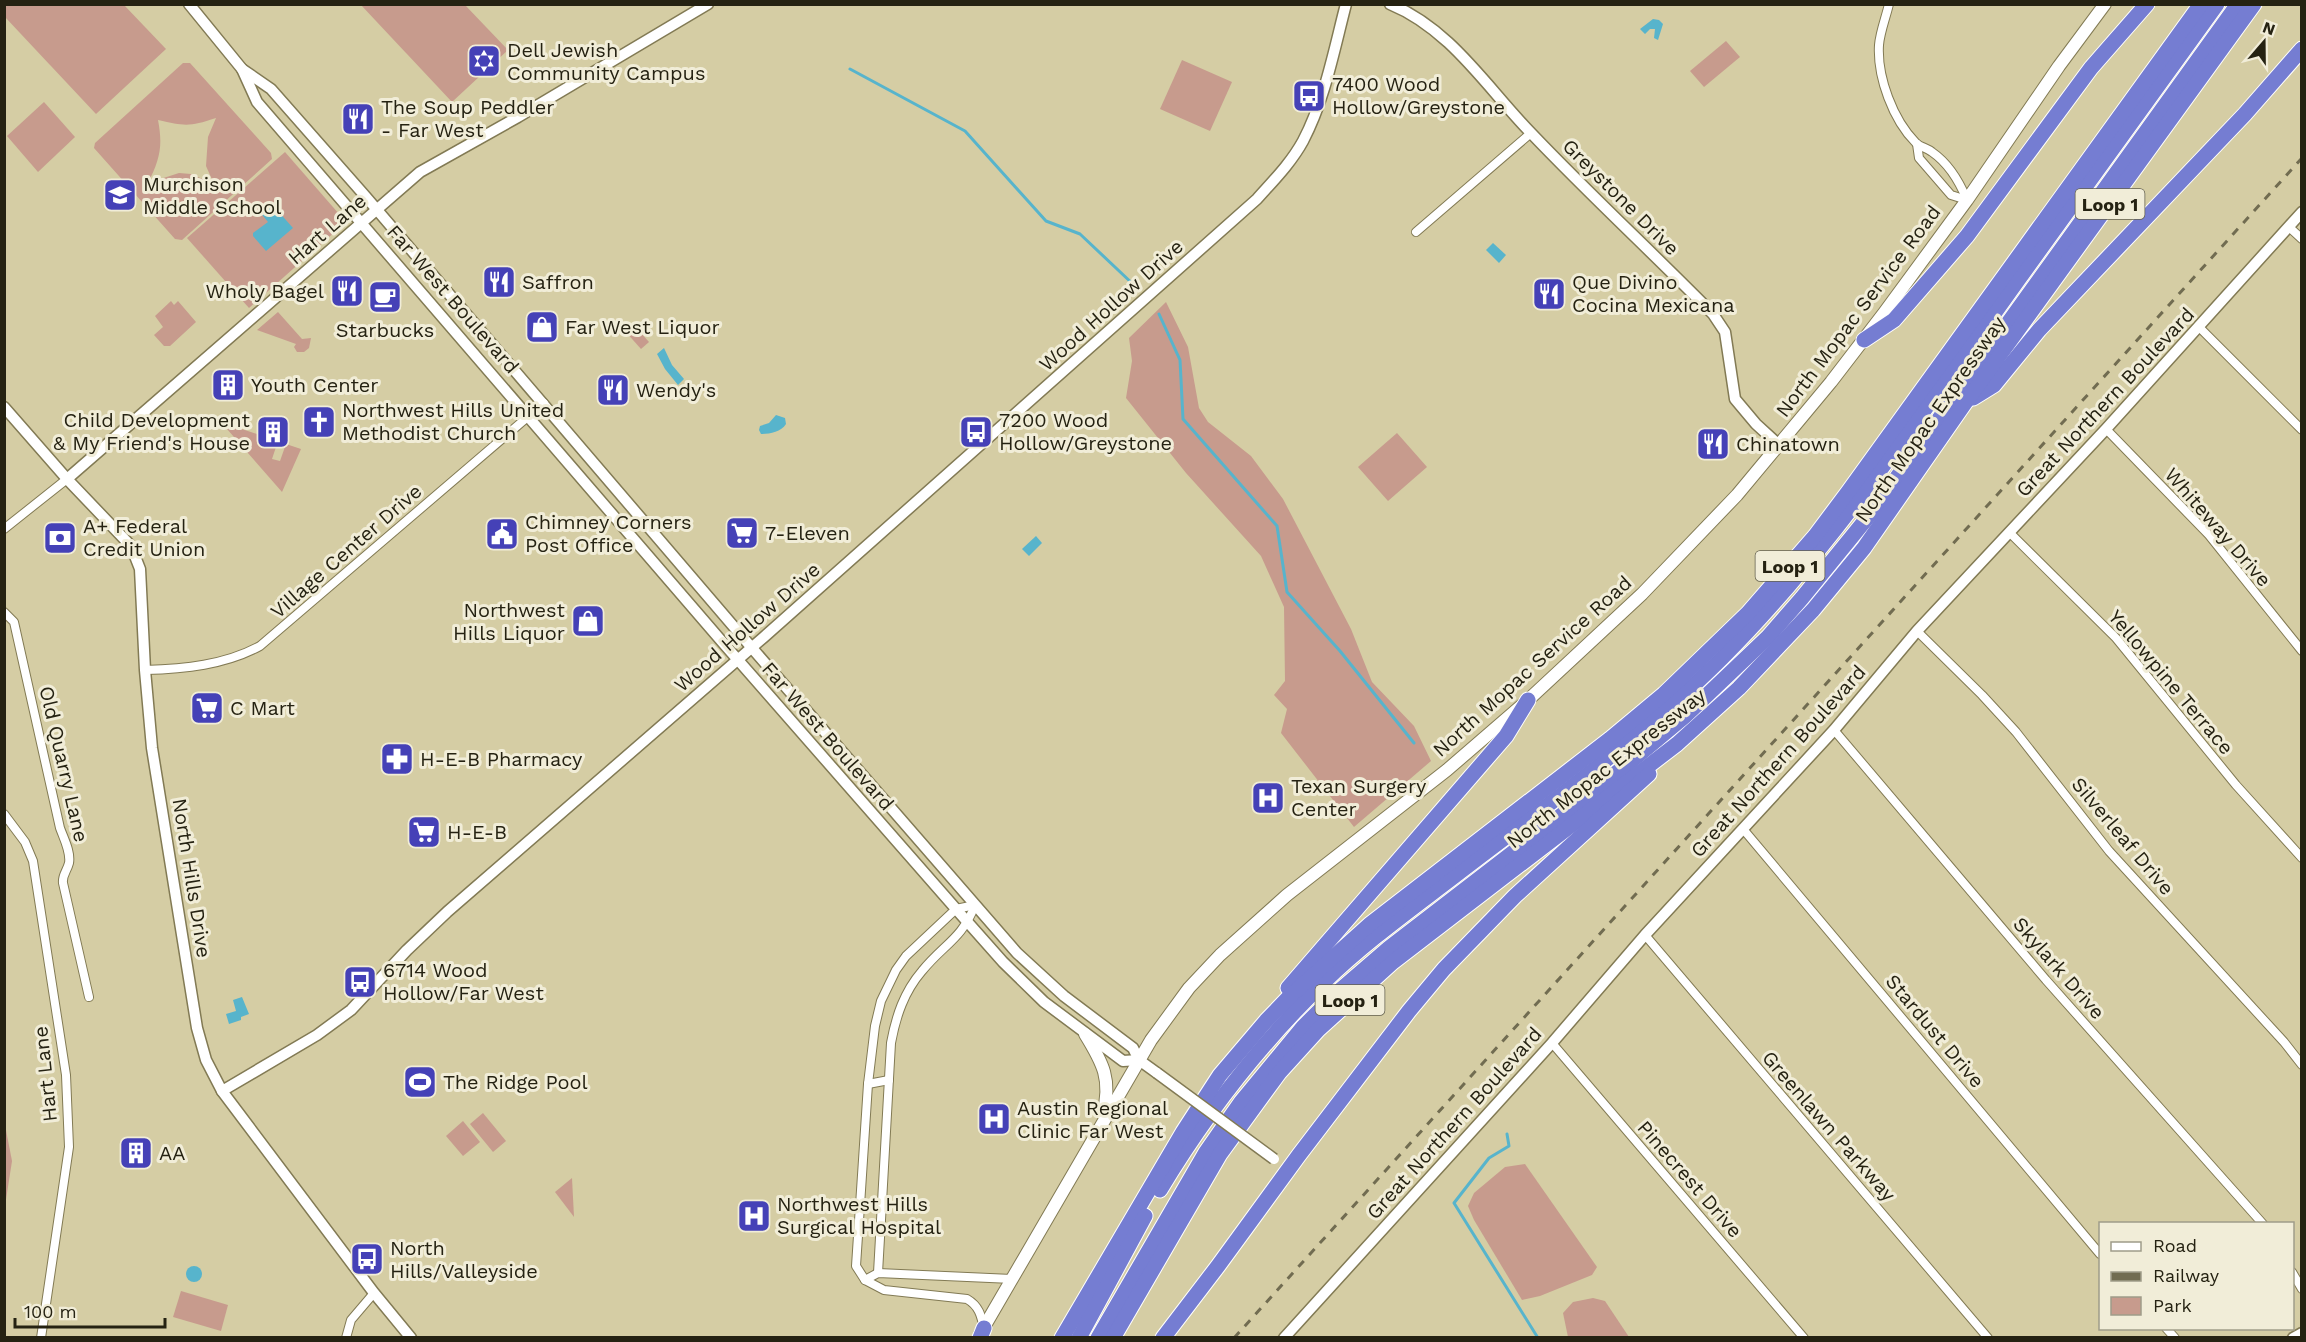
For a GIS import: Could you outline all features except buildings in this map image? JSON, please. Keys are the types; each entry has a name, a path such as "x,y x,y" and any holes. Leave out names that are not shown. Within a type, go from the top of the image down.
{"highway":[{"path":"1864,340 1894,320 1967,236 2091,68 2147,4"},
{"name":"North Mopac Expressway","path":"1062,1338 1183,1132 1220,1075 1266,1021 1333,956 1369,925 1610,739 1664,694 1748,613 1784,573 1842,501 2201,4"},
{"path":"1080,1333 1146,1215 1187,1148 1226,1092 1290,1016 1376,936 1618,750 1670,706 1755,624 1791,585 1858,502 2217,4"},
{"path":"1098,1338 1206,1152 1241,1102 1304,1027 1338,992 1389,948 1629,763 1684,717 1767,637 1802,598 1872,512 2238,4"},
{"name":"North Mopac Expressway","path":"1113,1338 1220,1154 1279,1073 1318,1030 1393,962 1677,744 1739,688 1820,602 1864,548 1965,403 2254,4"},
{"path":"1965,403 1994,385 2039,330 2245,114 2301,50"},
{"path":"1266,1021 1290,985 1506,736 1528,700"},
{"path":"1163,1338 1288,1169 1444,969 1515,896 1643,782 1677,744"}],"main road":[{"name":"North Mopac Service Road","path":"980,1334 1139,1060 1189,988 1249,927 1348,846 1470,752 1528,700 1642,594 1737,495 1864,340 1967,200 2059,66 2105,4"},
{"path":"1085,1034 1101,1061 1107,1080 1106,1103 1098,1132"}],"street":[{"name":"Far West Boulevard","path":"189,4 242,69 257,102 530,416 737,660 968,923 1044,1002 1123,1061 1139,1060"},
{"name":"Hart Lane","path":"4,529 67,479 420,172 518,117 708,4"},
{"name":"Wood Hollow Drive","path":"222,1091 312,1038 351,1010 407,950 447,912 752,648 1257,200 1283,171 1302,143 1314,119 1346,4"},
{"name":"Greystone Drive","path":"1390,4 1431,27 1472,67 1531,133 1713,314 1725,332 1735,399 1779,446"},
{"path":"1889,4 1879,44 1880,67 1890,100 1902,125 1917,144 1933,152 1960,182 1967,200"},
{"name":"Far West Boulevard","path":"242,69 271,89 377,209 752,648 1020,956 1064,996 1132,1048 1139,1060 1288,1169"},
{"path":"1416,232 1531,133"},
{"path":"1917,144 1919,158 1951,195 1967,200"},
{"name":"Great Northern Boulevard","path":"1289,1336 1645,935 1834,730 1917,632 2106,429 2301,212"},
{"path":"2289,226 2301,239"},
{"path":"2199,327 2301,430"},
{"name":"Village Center Drive","path":"145,670 209,664 245,654 260,646 544,404"},
{"name":"North Hills Drive","path":"4,407 67,479 127,541 140,569 152,748 197,1028 206,1060 222,1091 374,1293 411,1338"},
{"name":"Whiteway Drive","path":"2106,429 2209,535 2301,651"},
{"name":"Yellowpine Terrace","path":"2010,533 2116,638 2235,786 2301,858"},
{"name":"Old Quarry Lane","path":"4,612 14,622 60,828 68,854 69,863 63,883 89,997"},
{"name":"Silverleaf Drive","path":"1917,632 1982,695 2016,732 2109,851 2284,1042 2301,1065"},
{"name":"Skylark Drive","path":"1834,730 2046,980 2261,1222"},
{"name":"Hart Lane","path":"4,814 25,842 33,861 66,1075 69,1147 41,1338"},
{"name":"Stardust Drive","path":"1743,829 2099,1253"},
{"path":"975,905 956,909 906,956 881,1000 875,1026 868,1084 856,1266 865,1280 884,1290 967,1299 979,1310 980,1334"},
{"path":"878,1273 891,1043 901,1003 921,972 968,923 975,905"},
{"name":"Greenlawn Parkway","path":"1645,935 1988,1338"},
{"name":"Pinecrest Drive","path":"1552,1042 1804,1338"},
{"path":"868,1084 889,1080"},
{"path":"865,1280 878,1273 1012,1279"},
{"path":"346,1338 351,1320 374,1293"},
{"path":"2293,1338 2301,1333"}],"green space":[{"path":"5,4 124,5 166,49 96,114 5,17"},
{"path":"361,5 465,5 508,50 452,102"},
{"path":"1726,41 1740,57 1704,87 1690,71"},
{"path":"1182,60 1232,82 1210,131 1160,109"},
{"path":"183,63 190,63 271,153 272,159 182,240 175,239 94,148 95,143","holes":["216,118 208,137 206,166 214,184 191,174 179,173 148,183 159,152 158,120 187,125"]},
{"path":"44,102 75,137 38,172 7,136"},
{"path":"285,152 346,222 249,308 187,238"},
{"path":"171,301 174,305 178,301 196,322 170,346 164,346 154,335 163,327 155,316"},
{"path":"1166,302 1188,347 1199,408 1208,422 1251,456 1283,499 1351,629 1372,682 1414,726 1431,761 1354,827 1281,733 1287,709 1274,695 1285,681 1284,607 1261,556 1186,473 1126,398 1132,361 1129,338"},
{"path":"278,312 302,339 311,338 309,348 304,352 297,352 294,347 296,344 257,330"},
{"path":"633,324 649,342 641,349 625,331"},
{"path":"230,425 278,441 272,459 280,461 286,444 301,449 282,492 227,429"},
{"path":"1397,433 1427,467 1388,501 1358,467"},
{"path":"483,1113 506,1141 493,1152 470,1124"},
{"path":"463,1121 480,1142 463,1156 446,1136"},
{"path":"5,1125 12,1161 5,1206"},
{"path":"1525,1164 1597,1267 1592,1275 1540,1296 1522,1300 1468,1206 1474,1193 1505,1167"},
{"path":"572,1178 574,1217 555,1192"},
{"path":"181,1291 228,1305 221,1331 173,1317"},
{"path":"1593,1298 1605,1301 1629,1337 1568,1337 1563,1313 1573,1302"}],"water":[{"path":"1653,19 1663,24 1658,40 1654,38 1655,29 1650,29 1645,34 1640,29"},
{"path":"270,202 293,228 266,251 253,233 268,222 259,211"},
{"path":"1493,243 1506,255 1499,263 1486,250"},
{"path":"664,348 672,365 684,379 678,385 657,354"},
{"path":"776,415 785,418 784,427 775,432 761,434 760,426 769,423"},
{"path":"1036,536 1042,543 1029,556 1022,549"},
{"path":"242,997 249,1014 229,1024 226,1014 236,1011 233,1000"},
{"path":"194,1266 200,1268 202,1274 200,1280 194,1282 188,1280 186,1274 188,1268"}],"waterway":[{"path":"850,69 965,131 1046,221 1080,234 1135,286"},
{"path":"1159,314 1180,360 1183,419 1277,526 1287,592 1340,651 1414,743"},
{"path":"1507,1134 1509,1146 1489,1158 1454,1203 1538,1338"}],"railway":[{"path":"1234,1338 2302,158"}],"place":[{"name":"Dell Jewish Community Campus","path":"484,61"},
{"name":"7400 Wood Hollow/Greystone","path":"1309,96"},
{"name":"The Soup Peddler - Far West","path":"358,119"},
{"name":"Murchison Middle School","path":"120,195"},
{"name":"Saffron","path":"499,282"},
{"name":"Wholy Bagel","path":"347,291"},
{"name":"Que Divino Cocina Mexicana","path":"1549,294"},
{"name":"Starbucks","path":"385,297"},
{"name":"Far West Liquor","path":"542,327"},
{"name":"Youth Center","path":"228,385"},
{"name":"Wendy's","path":"613,390"},
{"name":"Northwest Hills United Methodist Church","path":"319,422"},
{"name":"Child Development & My Friend's House","path":"273,432"},
{"name":"7200 Wood Hollow/Greystone","path":"976,432"},
{"name":"Chinatown","path":"1713,444"},
{"name":"7-Eleven","path":"742,533"},
{"name":"Chimney Corners Post Office","path":"502,534"},
{"name":"A+ Federal Credit Union","path":"60,538"},
{"name":"Northwest Hills Liquor","path":"588,621"},
{"name":"C Mart","path":"207,708"},
{"name":"H-E-B Pharmacy","path":"397,759"},
{"name":"Texan Surgery Center","path":"1268,798"},
{"name":"H-E-B","path":"424,832"},
{"name":"6714 Wood Hollow/Far West","path":"360,982"},
{"name":"The Ridge Pool","path":"420,1082"},
{"name":"Austin Regional Clinic Far West","path":"994,1119"},
{"name":"AA","path":"136,1153"},
{"name":"Northwest Hills Surgical Hospital","path":"754,1216"},
{"name":"North Hills/Valleyside","path":"367,1259"}]}
